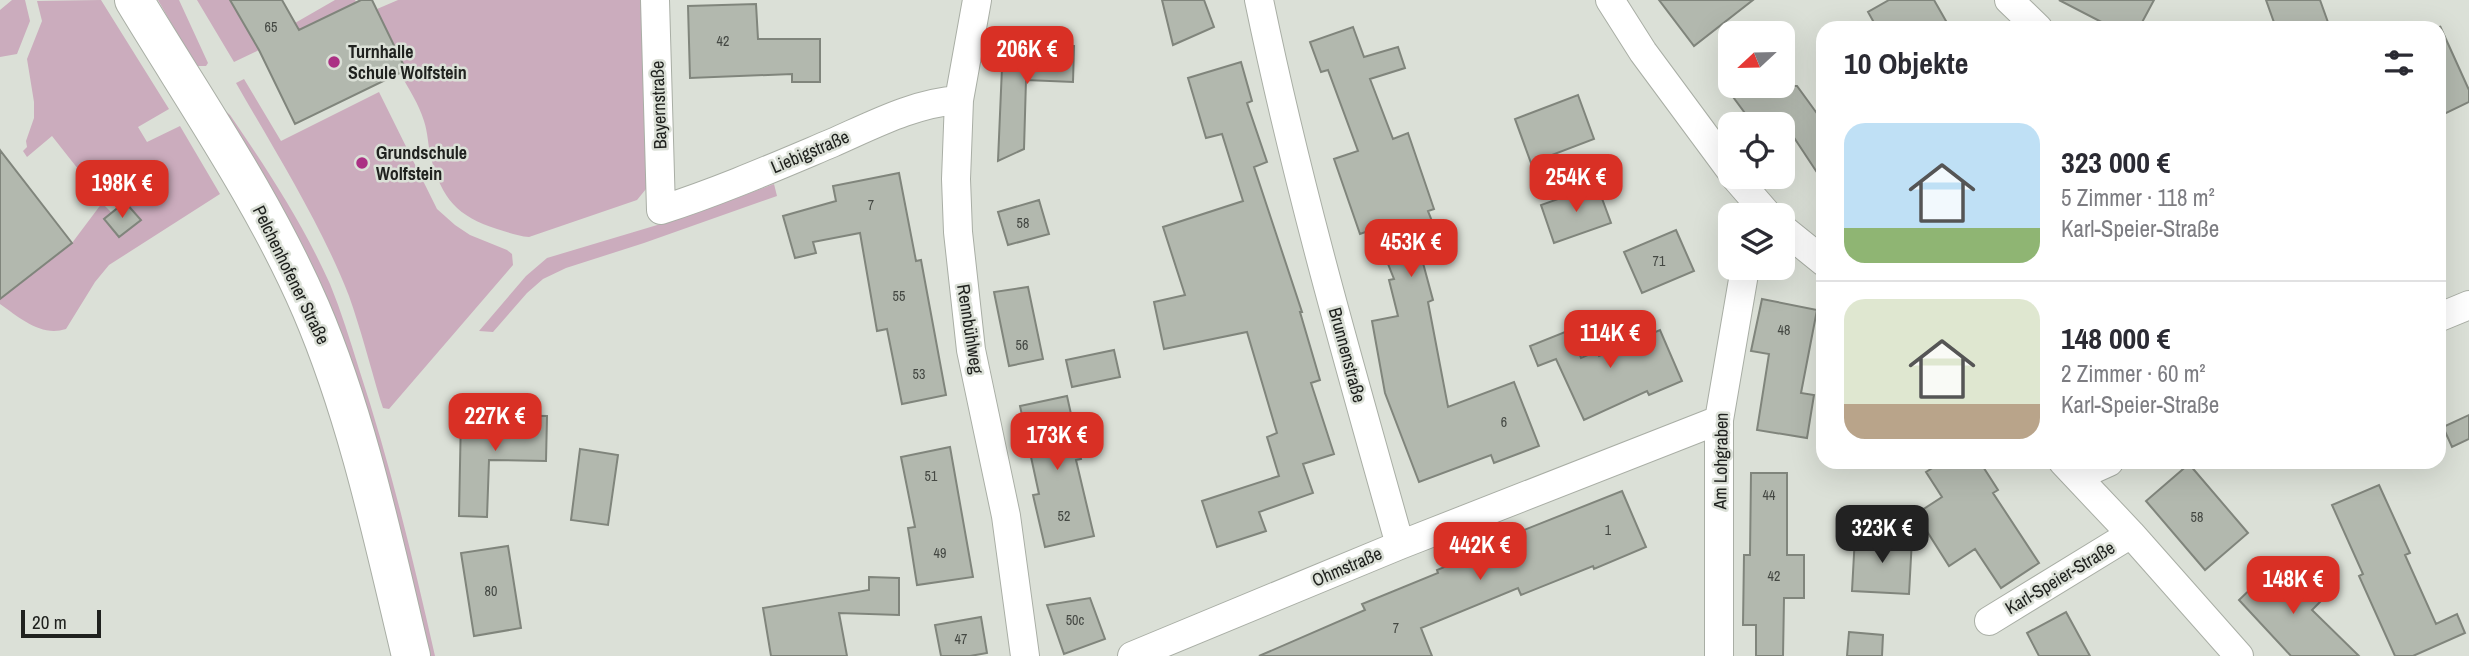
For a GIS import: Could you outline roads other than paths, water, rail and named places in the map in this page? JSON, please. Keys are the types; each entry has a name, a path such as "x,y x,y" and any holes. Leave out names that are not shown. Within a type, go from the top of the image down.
{"main road":[{"name":"Pelchenhofener Straße","path":"134,0 237,169 287,257 310,308 336,375 351,424 382,533 411,656"}],"street":[{"name":"Bayernstraße","path":"656,0 661,210"},
{"name":"Rennbühlweg","path":"976,0 959,100 956,179 963,288 971,350 1006,516 1025,656"},
{"name":"Brunnenstraße","path":"1259,0 1281,108 1400,545"},
{"path":"1609,0 1718,153"},
{"path":"2009,0 2031,21"},
{"name":"Liebigstraße","path":"661,210 744,181 905,112 959,100"},
{"path":"1795,239 1816,256"},
{"name":"Am Lohgraben","path":"1719,656 1719,420 1743,280"},
{"path":"2446,315 2469,305"},
{"name":"Ohmstraße","path":"1132,656 1400,545 1719,420"},
{"name":"Karl-Speier-Straße","path":"2070,469 2132,534 2239,656"},
{"name":"Karl-Speier-Straße","path":"1989,621 2132,534"}],"place":[{"name":"Turnhalle Schule Wolfstein","path":"334,62"},
{"name":"Grundschule Wolfstein","path":"362,163"}]}
